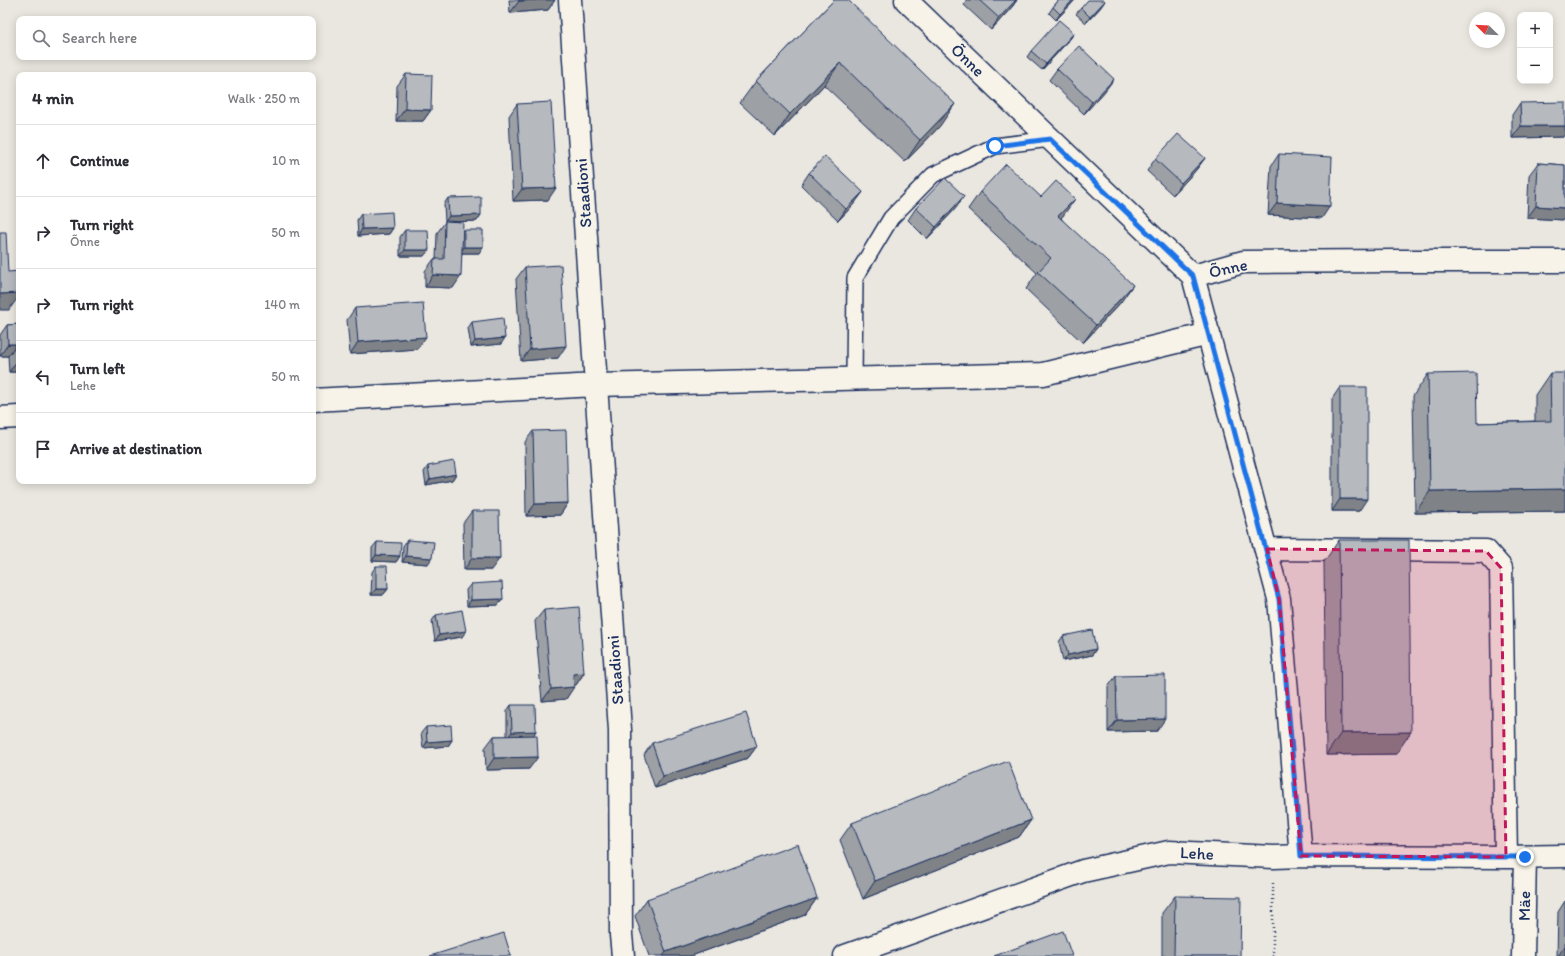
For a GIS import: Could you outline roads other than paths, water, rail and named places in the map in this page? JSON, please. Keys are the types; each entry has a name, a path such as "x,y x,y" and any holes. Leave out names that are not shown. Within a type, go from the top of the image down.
{"street":[{"name":"Staadioni","path":"570,0 620,730 621,935 623,956"},
{"name":"Õnne","path":"906,0 1193,276 1244,262 1565,261"},
{"path":"1193,276 1267,549 1279,599 1301,856"},
{"path":"316,400 596,385 1043,374 1209,334"},
{"path":"0,418 16,416"},
{"name":"Mäe","path":"1267,549 1486,551 1501,568 1516,857 1523,956"},
{"name":"Lehe","path":"845,956 1082,871 1169,852 1274,857 1565,856"}],"lane":[{"path":"854,378 855,278 890,218 933,175 995,146 1050,139"}]}
